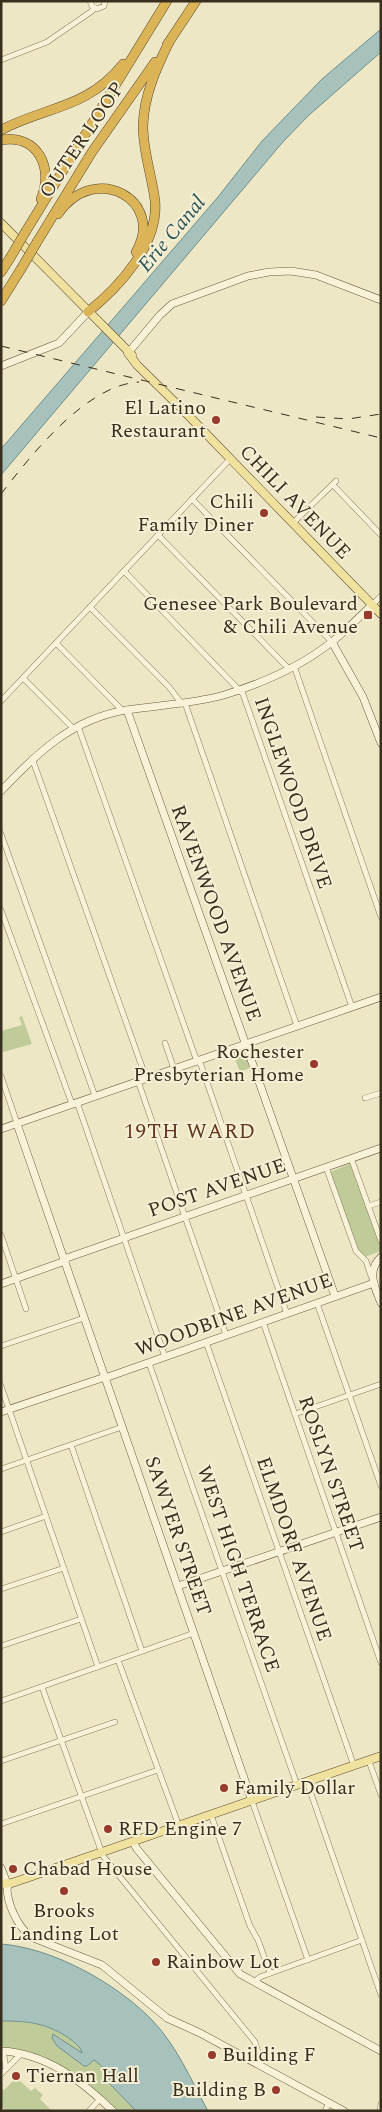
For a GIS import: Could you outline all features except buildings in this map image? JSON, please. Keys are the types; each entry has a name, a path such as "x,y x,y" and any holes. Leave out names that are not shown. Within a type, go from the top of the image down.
{"highway":[{"name":"OUTER LOOP","path":"1,272 167,1"},
{"name":"OUTER LOOP","path":"1,301 92,152 196,1"},
{"path":"1,130 72,104 94,92 114,75 152,26"},
{"path":"88,312 99,304 136,262 151,236 155,201 144,144 144,113 151,82 169,42"},
{"path":"1,140 20,140 33,148 42,158 47,178 38,211"},
{"path":"37,242 67,203 80,193 88,190 102,188 116,190 131,200 137,208 143,227 141,244 88,312"}],"main road":[{"name":"CHILI AVENUE","path":"1,223 120,345 140,362 186,413 381,614"},
{"path":"4,1884 134,1842 381,1756"}],"street":[{"path":"90,1 94,8"},
{"path":"94,8 102,8 105,1"},
{"path":"1,60 48,42 92,12 94,8"},
{"path":"128,353 160,314 172,304 248,276 268,272 291,271 316,275 381,300"},
{"path":"1,366 59,343 88,312"},
{"path":"1,701 230,458"},
{"path":"293,523 334,483 381,535"},
{"path":"192,499 332,642 363,697 381,743"},
{"path":"158,535 292,667 381,917"},
{"name":"INGLEWOOD DRIVE","path":"124,571 240,690 352,1007"},
{"path":"1,791 32,758 51,742 75,727 98,717 125,710 184,703 240,690 292,667 332,642 381,596"},
{"path":"90,607 184,703 297,1026"},
{"name":"RAVENWOOD AVENUE","path":"56,643 125,710 335,1296"},
{"path":"23,678 75,727 247,1195 287,1314"},
{"path":"32,758 142,1080 185,1217 226,1335"},
{"path":"1,834 95,1096"},
{"path":"1,910 75,1103 165,1357"},
{"path":"1,1129 381,997"},
{"path":"165,1043 174,1069"},
{"path":"1,1076 17,1123"},
{"path":"365,1098 381,1093"},
{"name":"SAWYER STREET","path":"17,1123 308,1960"},
{"name":"POST AVENUE","path":"1,1284 124,1238 381,1148"},
{"path":"351,1158 381,1242"},
{"path":"326,1167 356,1250 366,1260 381,1304"},
{"path":"368,1206 381,1202"},
{"path":"1,1235 26,1309"},
{"path":"366,1260 381,1257"},
{"path":"373,1281 373,1268 381,1257"},
{"name":"WOODBINE AVENUE","path":"1,1412 149,1363 373,1281"},
{"path":"317,1303 381,1486"},
{"path":"1,1346 84,1318"},
{"name":"ROSLYN STREET","path":"263,1322 381,1664"},
{"name":"ELMDORF AVENUE","path":"206,1342 354,1766"},
{"name":"WEST HIGH TERRACE","path":"149,1363 298,1785"},
{"path":"295,1414 381,1384"},
{"path":"1,1386 98,1667"},
{"path":"1,1469 122,1427"},
{"path":"71,1445 142,1651"},
{"path":"1,1532 46,1516"},
{"path":"178,1586 381,1517"},
{"path":"1,1589 64,1568"},
{"path":"1,1646 81,1618"},
{"path":"1,1701 194,1633"},
{"path":"118,1660 179,1826"},
{"path":"42,1687 101,1853 256,2044 258,2052 254,2062"},
{"path":"1,1761 115,1722"},
{"path":"369,1760 381,1795"},
{"path":"1,1824 158,1770"},
{"path":"307,1782 381,1995"},
{"path":"211,1815 250,1926 258,1940 270,1973"},
{"path":"134,1842 239,1973 381,2051"},
{"path":"1,1868 4,1884 23,1921 39,1940 102,1965 164,2015 344,2111"},
{"path":"254,1982 257,1978 362,1940"},
{"path":"1,2052 21,2054 55,2066 100,2099 113,2111"},
{"path":"1,2052 4,2056 6,2069"},
{"path":"1,2074 21,2054"},
{"path":"89,2111 100,2099"},
{"path":"325,2111 329,2103"},
{"path":"380,2111 381,2104"}],"green space":[{"path":"22,1016 32,1044 3,1052 1,1031 22,1025 19,1017"},
{"path":"244,1048 252,1067 240,1072 232,1052"},
{"path":"351,1164 381,1247 381,1251 365,1257 359,1252 330,1172"},
{"path":"1,2021 24,2022 45,2026 64,2035 82,2050 82,2054 59,2037 57,2046 84,2066 87,2066 94,2060 107,2073 110,2084 136,2111 116,2111 73,2075 1,2049"},
{"path":"15,2079 19,2080 31,2091 35,2088 43,2095 40,2099 52,2111 6,2111 1,2106 1,2087 4,2090"}],"water":[{"path":"381,29 381,52 308,116 282,143 1,475 1,449 218,197 262,141 322,79"},
{"path":"1,1944 41,1952 62,1960 121,1993 161,2030 183,2064 208,2111 136,2111 110,2084 107,2073 100,2065 94,2060 87,2066 84,2066 57,2046 52,2038 53,2034 82,2053 79,2047 70,2039 45,2026 1,2021"}],"railway":[{"path":"1,346 381,438"},
{"path":"1,494 44,442 80,408 99,395 119,386 139,382"},
{"path":"316,417 348,419 381,414"}],"place":[{"name":"El Latino Restaurant","path":"216,420"},
{"name":"Chili Family Diner","path":"264,513"},
{"name":"Genesee Park Boulevard & Chili Avenue","path":"368,615"},
{"name":"Rochester Presbyterian Home","path":"314,1064"},
{"name":"Family Dollar","path":"224,1788"},
{"name":"RFD Engine 7","path":"108,1829"},
{"name":"Chabad House","path":"13,1869"},
{"name":"Brooks Landing Lot","path":"64,1891"},
{"name":"Rainbow Lot","path":"156,1962"},
{"name":"Building F","path":"212,2055"},
{"name":"Tiernan Hall","path":"16,2076"},
{"name":"Building B","path":"276,2090"}],"district":[{"name":"19TH WARD","path":"190,1132"}],"water label":[{"name":"Erie Canal","path":"172,234"}]}
